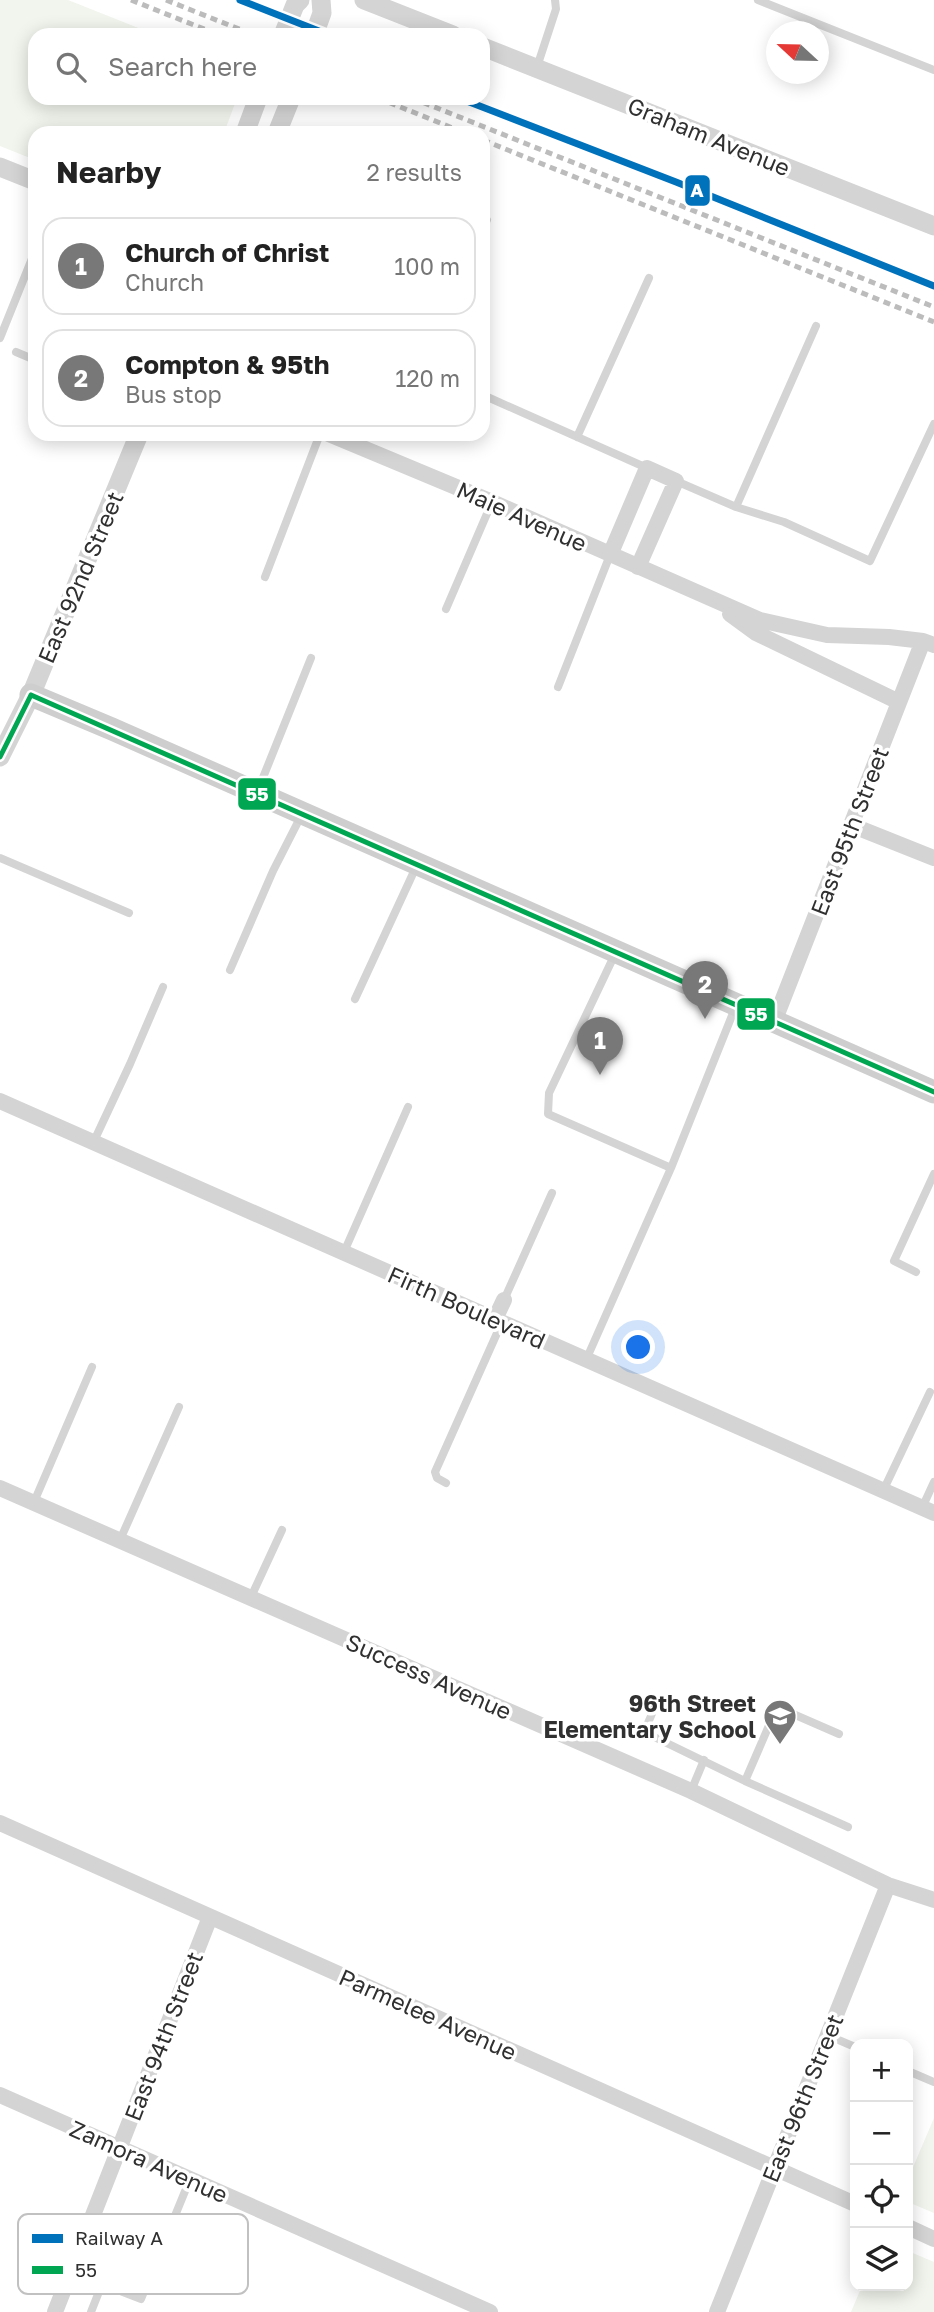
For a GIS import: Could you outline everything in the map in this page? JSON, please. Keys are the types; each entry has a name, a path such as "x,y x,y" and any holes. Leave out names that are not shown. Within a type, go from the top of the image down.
{"main road":[{"path":"31,695 934,1092"}],"street":[{"path":"286,28 295,5 300,0"},
{"path":"317,28 322,13 321,0"},
{"path":"364,0 435,28"},
{"name":"Graham Avenue","path":"490,50 934,226"},
{"path":"248,126 255,105"},
{"path":"280,126 288,105"},
{"path":"0,167 28,178"},
{"name":"East 92nd Street","path":"0,757 31,695 136,441"},
{"name":"Maie Avenue","path":"346,441 760,620 827,635 889,637 929,643"},
{"path":"610,555 648,468 676,481 638,568"},
{"name":"Maie Avenue","path":"715,602 756,633 899,702"},
{"name":"East 95th Street","path":"774,1022 899,702 929,643"},
{"path":"851,825 934,858"},
{"name":"Firth Boulevard","path":"0,1101 928,1511"},
{"path":"499,1321 504,1300"},
{"name":"Success Avenue","path":"0,1488 691,1791 888,1885 934,1900"},
{"name":"Parmelee Avenue","path":"0,1823 850,2202"},
{"name":"East 96th Street","path":"717,2312 888,1885"},
{"name":"East 94th Street","path":"94,2214 210,1917"},
{"name":"Zamora Avenue","path":"0,2095 490,2312"},
{"path":"910,2228 934,2239"},
{"name":"East 94th Street","path":"55,2312 62,2294"}],"lane":[{"path":"537,68 556,9 555,0"},
{"path":"758,0 934,70"},
{"path":"0,338 28,268"},
{"path":"577,437 649,278"},
{"path":"736,507 816,326"},
{"path":"16,352 28,357"},
{"path":"490,398 648,468"},
{"path":"676,481 736,507 784,522 870,561 934,424"},
{"path":"265,577 317,441"},
{"path":"446,609 492,502"},
{"path":"558,687 610,555"},
{"path":"257,793 312,658"},
{"path":"230,971 273,870 303,813"},
{"path":"0,858 129,913"},
{"path":"355,999 418,864"},
{"path":"616,952 549,1093 548,1114 671,1168"},
{"path":"94,1141 163,987"},
{"path":"586,1360 671,1168 736,1005"},
{"path":"344,1252 408,1107"},
{"path":"916,1272 894,1261 934,1174"},
{"path":"504,1300 552,1193"},
{"path":"446,1483 437,1478 435,1472 499,1321"},
{"path":"34,1502 92,1367"},
{"path":"883,1491 930,1392"},
{"path":"120,1540 179,1407"},
{"path":"928,1511 934,1482"},
{"path":"251,1597 282,1530"},
{"path":"658,1700 644,1732 848,1827"},
{"path":"745,1781 777,1707 839,1734"},
{"path":"691,1791 704,1760"},
{"path":"827,2035 850,2045"},
{"path":"913,2073 934,2082"},
{"path":"176,2214 190,2179"},
{"path":"91,2312 98,2294"},
{"path":"128,2294 141,2299 143,2294"}],"shaded area":[{"path":"0,0 68,0 138,28 28,28 28,105 234,105 227,126 28,126 28,157 0,146"},
{"path":"934,2118 934,2213 913,2204 913,2167"},
{"path":"913,2253 934,2262 934,2312 851,2312 860,2291 913,2291"}],"railway":[{"path":"131,0 201,28"},
{"path":"166,0 236,28"},
{"path":"395,105 448,126"},
{"path":"429,105 482,126"},
{"path":"490,129 934,307"},
{"path":"490,143 934,322"}],"rail line":[{"name":"A","path":"240,0 311,28"},
{"name":"A","path":"477,105 934,286"}],"transit line":[{"name":"55","path":"31,695 934,1092"},
{"name":"55","path":"0,757 31,695"}],"place":[{"name":"Compton & 95th","path":"705,1019"},
{"name":"Church of Christ","path":"600,1075"},
{"name":"96th Street Elementary School","path":"780,1746"}]}
